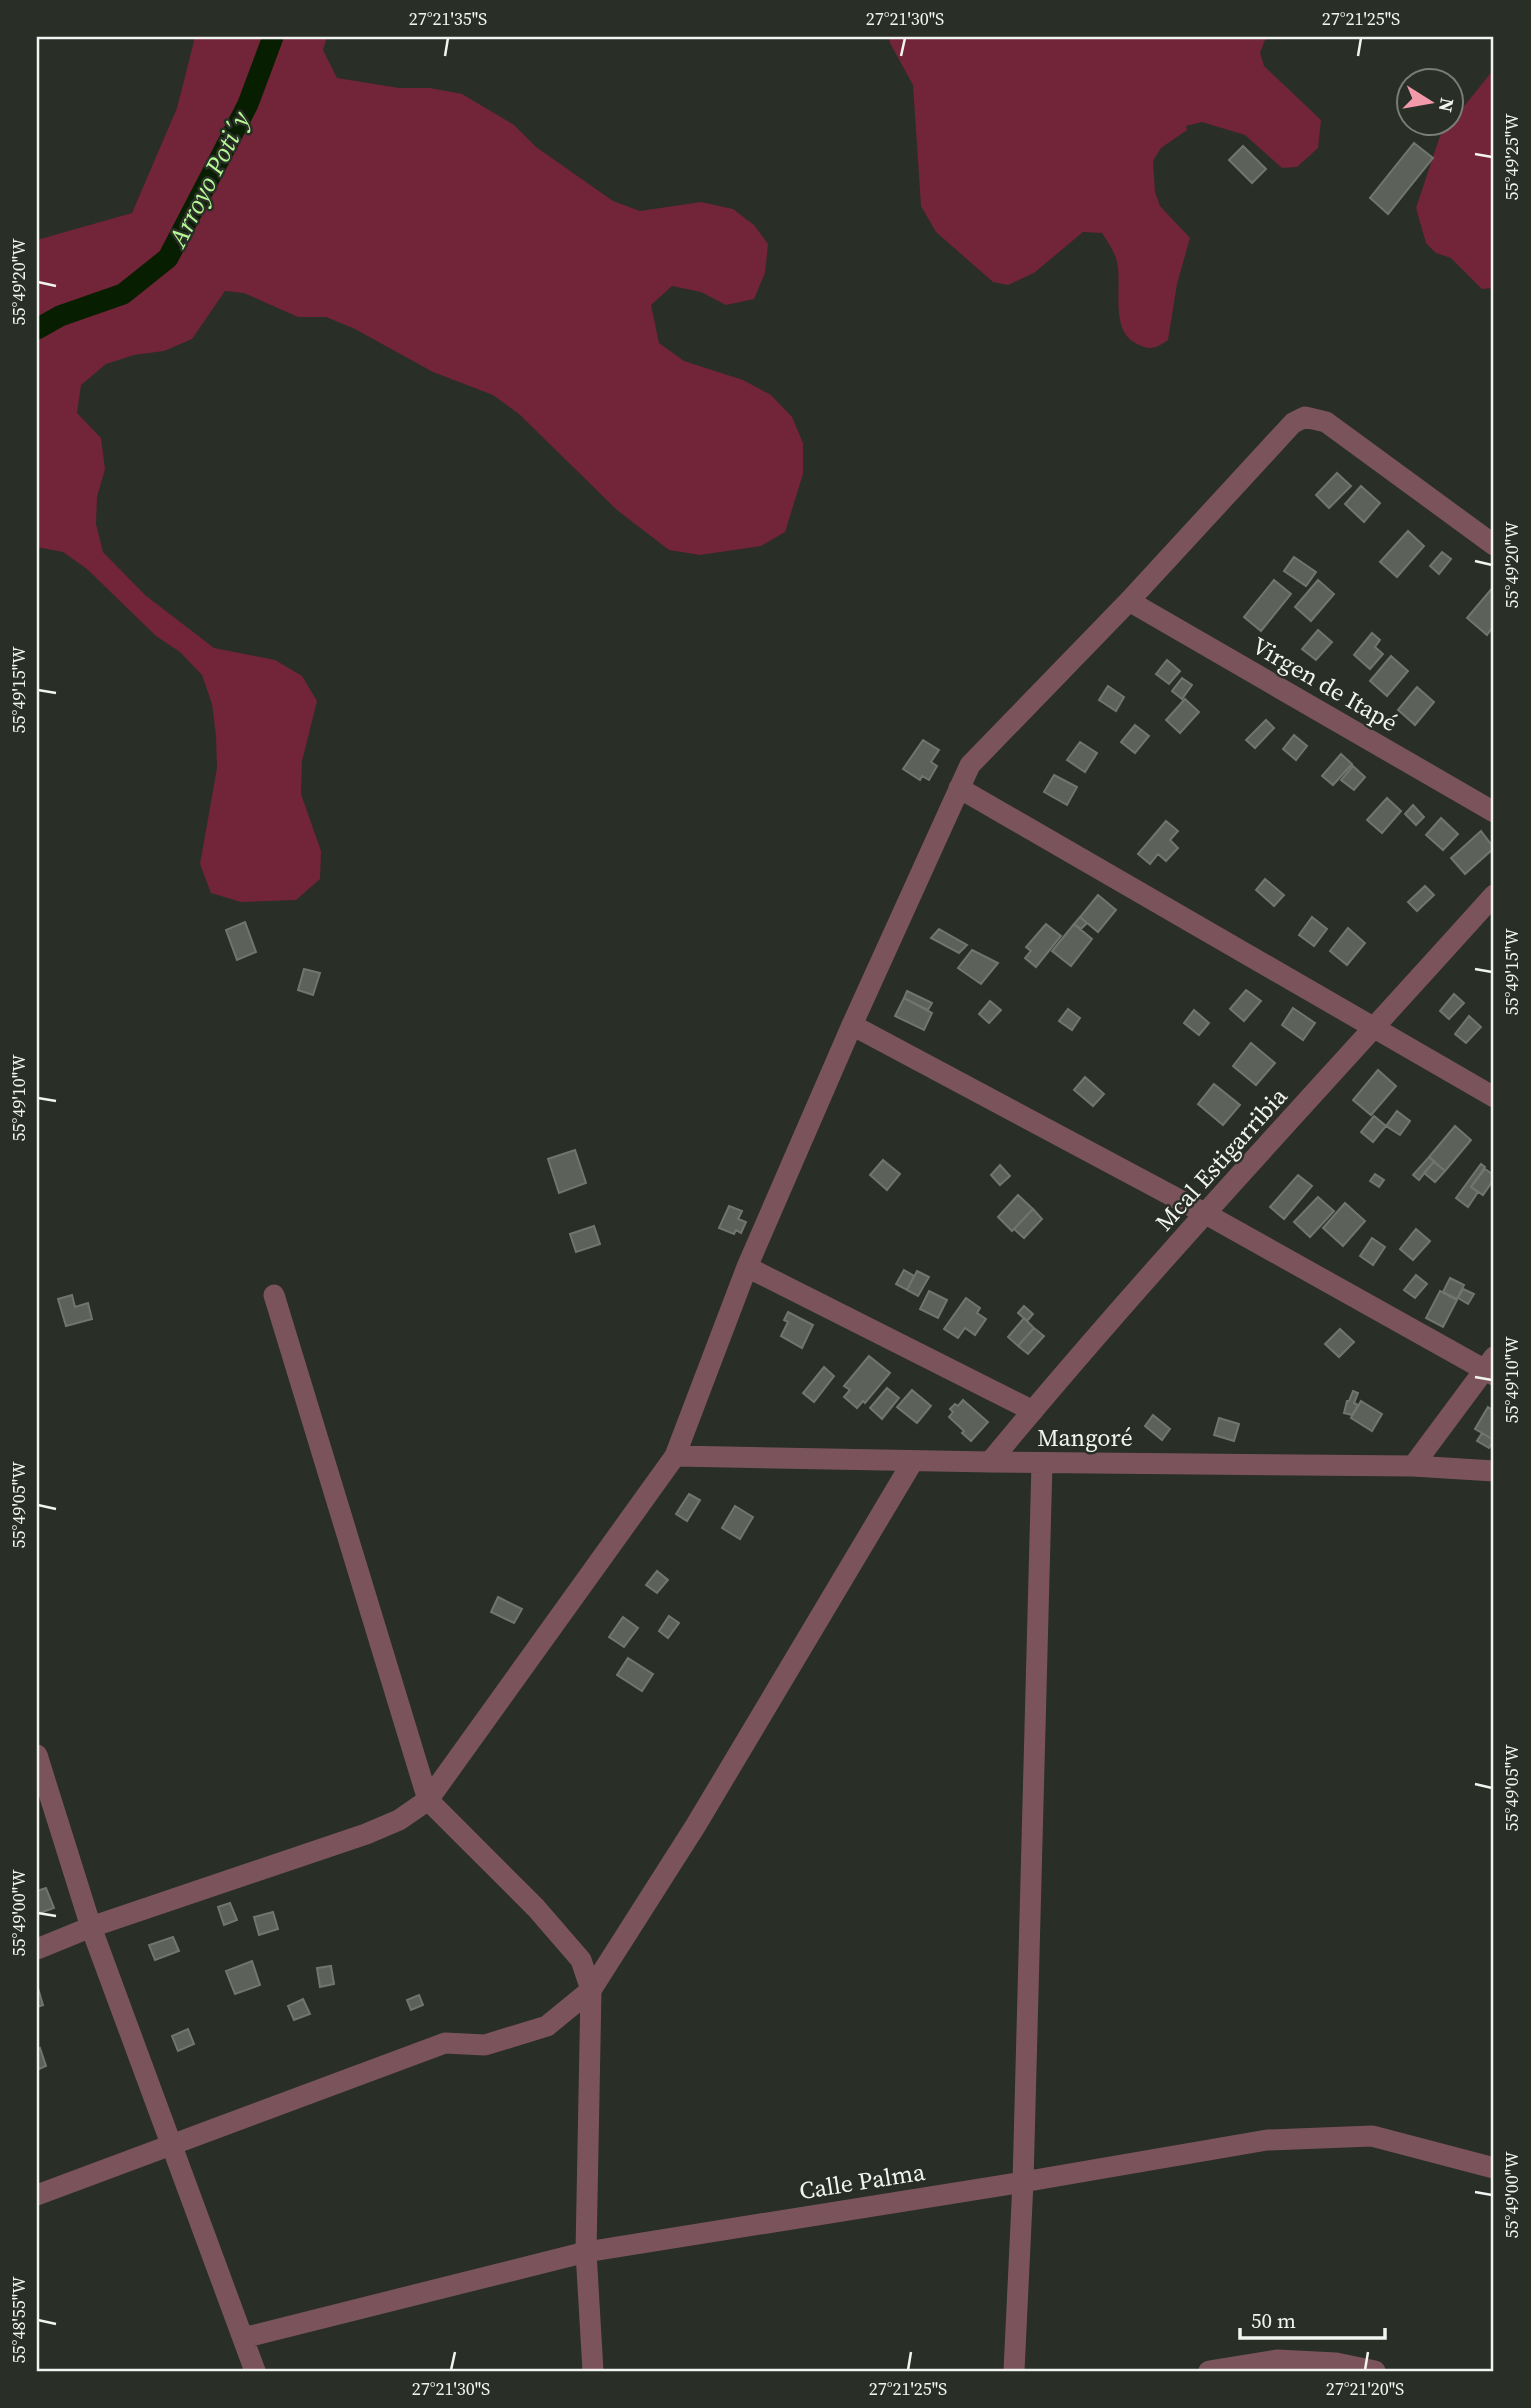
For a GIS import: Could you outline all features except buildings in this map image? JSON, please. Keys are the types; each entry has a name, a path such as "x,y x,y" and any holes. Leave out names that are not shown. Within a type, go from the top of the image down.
{"street":[{"path":"37,1949 92,1927 366,1834 399,1821 428,1800 675,1456 747,1267 852,1025 958,788 971,765 1129,601 1293,423 1306,417 1326,422 1494,545"},
{"name":"Virgen de Itapé","path":"1129,601 1494,812"},
{"path":"958,788 1494,1097"},
{"name":"Mcal Estigarribia","path":"990,1462 1206,1214 1494,895"},
{"path":"852,1025 1491,1367 1413,1466"},
{"path":"747,1267 1033,1411"},
{"path":"274,1295 428,1800 536,1908 581,1960 592,1990 586,2252 593,2371"},
{"name":"Mangoré","path":"675,1456 1413,1466 1494,1471"},
{"path":"37,2195 445,2043 485,2045 547,2026 592,1990 696,1825 913,1461"},
{"path":"1014,2371 1023,2182 1042,1463"},
{"path":"37,1755 92,1927 255,2371"},
{"name":"Calle Palma","path":"243,2338 586,2252 1268,2140 1372,2136 1494,2168"},
{"path":"1209,2371 1276,2360 1336,2363 1375,2371"}],"shaded area":[{"path":"195,37 327,37 323,50 337,78 462,94 514,125 536,147 613,201 640,211 701,202 733,209 754,225 768,244 765,273 754,299 726,305 701,292 672,286 651,305 659,343 684,361 743,380 771,395 792,417 803,443 803,474 785,532 761,546 700,555 669,550 617,510 519,414 493,395 433,372 355,329 326,317 298,317 244,293 225,291 192,339 164,351 134,355 106,364 81,385 77,413 101,438 105,469 97,497 96,524 103,552 145,595 214,648 275,660 302,676 317,701 302,761 301,794 321,851 320,879 296,900 241,902 211,893 200,864 217,768 216,736 212,704 202,675 180,652 156,636 87,569 63,552 37,547 37,240 132,213 177,108"},
{"path":"889,37 1273,37 1265,40 1260,53 1264,66 1321,120 1318,148 1297,167 1282,168 1245,135 1202,122 1186,126 1187,130 1161,148 1153,161 1155,192 1160,206 1190,238 1177,284 1168,340 1154,347 1143,347 1129,339 1123,330 1120,320 1117,262 1102,233 1083,232 1034,273 1008,285 993,282 936,232 921,206 913,85"},
{"path":"1494,69 1494,288 1482,289 1451,258 1436,253 1426,243 1416,208 1440,136 1464,136 1464,106"}],"waterway":[{"name":"Arroyo Poti´y","path":"37,329 60,316 123,294 168,258 248,104 273,37"}]}
